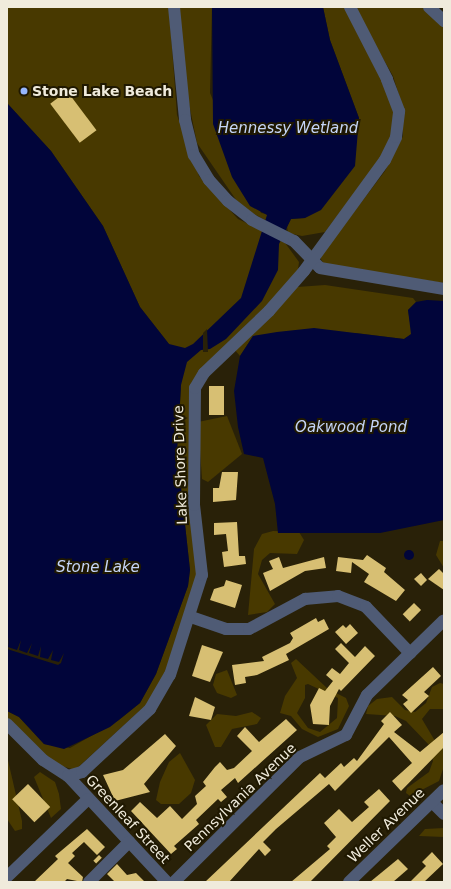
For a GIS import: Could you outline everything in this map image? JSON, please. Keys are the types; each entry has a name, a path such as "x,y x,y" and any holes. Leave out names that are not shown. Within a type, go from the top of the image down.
{"street":[{"path":"174,7 185,120 194,155 209,180 228,201 264,227 284,234 304,248 320,268 444,289"},
{"name":"Lake Shore Drive","path":"68,776 82,772 98,760 150,709 170,675 191,617 203,565 194,505 195,388 204,373 269,311 385,160 398,124 399,110 387,79 350,7"},
{"path":"429,7 444,21"},
{"path":"191,617 226,629 249,629 305,599 338,596 366,607 410,653"},
{"name":"Pennsylvania Avenue","path":"174,882 300,757 346,735 367,695 444,620"},
{"path":"7,724 43,760 68,776"},
{"name":"Greenleaf Street","path":"68,776 167,882"},
{"name":"Weller Avenue","path":"350,882 444,790"},
{"path":"7,877 88,799"},
{"path":"432,802 444,814"},
{"path":"89,882 129,842"}],"shaded area":[{"path":"7,7 169,7 177,115 199,176 238,219 283,240 299,262 298,270 261,313 197,375 200,567 159,693 75,770 55,764 7,720 7,711 19,717 44,744 70,748 119,720 140,703 156,674 188,586 190,570 177,451 181,389 169,344 140,307 103,226 51,151 7,103"},
{"path":"179,7 212,7 210,93 261,213 267,214 267,221 241,207 197,143 188,99"},
{"path":"323,7 347,7 382,78 393,111 394,131 385,152 325,232 302,236 288,233 287,226 291,219 305,218 359,118 330,40"},
{"path":"354,7 424,7 444,27 444,283 324,265 320,257 385,171 403,136 403,108 393,76"},
{"path":"325,285 413,298 416,302 408,310 412,334 404,339 356,333 253,336 240,356 234,349 297,287"},
{"path":"227,416 242,454 208,482 202,479 198,422"},
{"path":"273,531 299,532 304,540 297,554 270,553 262,560 258,574 275,604 267,612 248,615 254,549 262,534"},
{"path":"440,541 444,541 444,568 436,555"},
{"path":"296,659 328,689 346,698 349,706 338,729 318,737 302,729 291,716 280,713 285,696 297,678 291,663","holes":["308,684 338,698 337,718 320,732 308,728 297,713 305,698 305,685"]},
{"path":"227,670 237,695 231,698 217,693 213,685 216,674"},
{"path":"440,683 444,684 444,709 430,709 422,719 438,746 444,746 444,766 439,781 410,796 406,793 407,788 429,772 433,761 429,745 406,721 395,716 366,714 368,706 377,699 392,697 405,710 415,712 426,703 432,687"},
{"path":"252,712 261,718 257,724 232,729 221,747 215,747 206,725 217,714 236,716"},
{"path":"180,753 195,780 191,793 179,804 161,804 156,800 160,782 169,762"},
{"path":"7,756 22,821 22,829 15,831 7,819"},
{"path":"40,772 55,782 59,794 61,809 51,818 34,777"},
{"path":"444,828 444,837 419,836 425,829"}],"water":[{"name":"Stone Lake","path":"212,7 323,7 330,40 359,118 355,166 321,210 305,218 291,219 279,244 278,270 262,301 226,339 210,349 201,350 187,362 181,385 177,451 190,570 188,586 156,674 140,703 110,727 64,749 44,744 19,717 7,711 7,103 51,151 103,226 140,307 169,344 185,348 193,344 241,298 267,215 250,206 232,177 213,124"},
{"name":"Oakwood Pond","path":"427,300 444,301 444,520 380,533 278,533 275,504 263,458 244,454 238,427 234,391 240,356 253,336 314,328 404,339 411,334 408,310 416,302"},
{"path":"409,550 414,555 409,560 404,555"}],"pier":[{"path":"207,329 208,352 203,352 203,333"},
{"path":"9,636 8,647 17,650 21,640 19,650 27,653 32,643 29,653 38,656 41,646 40,657 48,659 53,650 51,660 59,662 64,653 61,663 58,665 7,649"}],"building":[{"path":"67,91 96,130 80,143 50,104"},
{"path":"209,386 224,386 224,415 209,415"},
{"path":"222,472 238,472 236,500 213,502 213,488 219,488"},
{"path":"237,522 239,556 245,556 246,564 224,567 222,552 228,551 226,534 214,535 214,523"},
{"path":"367,555 386,568 384,572 405,590 396,601 364,582 369,574 352,562 351,573 336,571 338,557 363,560"},
{"path":"279,557 283,568 324,557 326,568 305,571 270,591 263,573 273,569 269,561"},
{"path":"439,569 444,574 444,590 428,579"},
{"path":"421,573 427,580 421,586 414,579"},
{"path":"226,580 242,585 235,608 210,600 214,589 224,586"},
{"path":"414,603 421,610 410,621 403,614"},
{"path":"316,618 318,622 324,619 329,629 286,654 289,660 257,675 245,677 246,683 235,685 232,665 264,661 262,657 290,643 293,638 290,633"},
{"path":"350,624 358,633 346,644 335,632 343,625 346,628"},
{"path":"341,643 355,657 365,646 375,656 341,691 339,689 330,706 329,725 313,724 310,705 319,688 325,691 333,681 326,675 332,668 340,674 349,663 335,649"},
{"path":"202,645 223,652 210,682 192,676"},
{"path":"433,667 441,676 424,692 429,696 411,713 403,704 408,700 402,695"},
{"path":"195,697 215,707 211,720 189,716"},
{"path":"390,712 402,725 394,732 420,752 444,732 444,747 401,791 392,781 412,763 389,737 335,791 329,784 276,829 263,842 271,850 265,856 259,849 229,882 205,882 320,773 325,778 341,763 344,767 354,758 357,761 384,724 381,721"},
{"path":"286,719 297,730 238,783 235,778 221,790 227,797 221,802 218,799 196,820 199,824 174,846 177,849 171,854 131,811 140,802 157,818 170,806 182,819 197,804 195,796 206,786 203,782 220,762 227,770 234,768 252,751 237,736 245,727 259,742"},
{"path":"165,734 176,746 144,784 150,792 115,801 103,775 123,770"},
{"path":"28,784 50,807 34,822 12,799"},
{"path":"379,789 390,801 310,882 291,882 330,849 327,846 336,837 324,823 339,809 352,822 369,807 364,802"},
{"path":"87,829 105,847 97,855 84,842 72,853 75,856 68,863 83,877 82,882 67,879 64,882 34,882 58,859 55,856"},
{"path":"432,852 443,864 424,882 410,882 426,866 422,862"},
{"path":"99,855 102,858 96,863 93,861"},
{"path":"398,859 408,869 393,882 370,882"},
{"path":"117,864 127,875 136,873 145,882 115,882 107,874"}],"place":[{"name":"Stone Lake Beach","path":"24,91"}],"water label":[{"name":"Hennessy Wetland","path":"288,129"}]}
